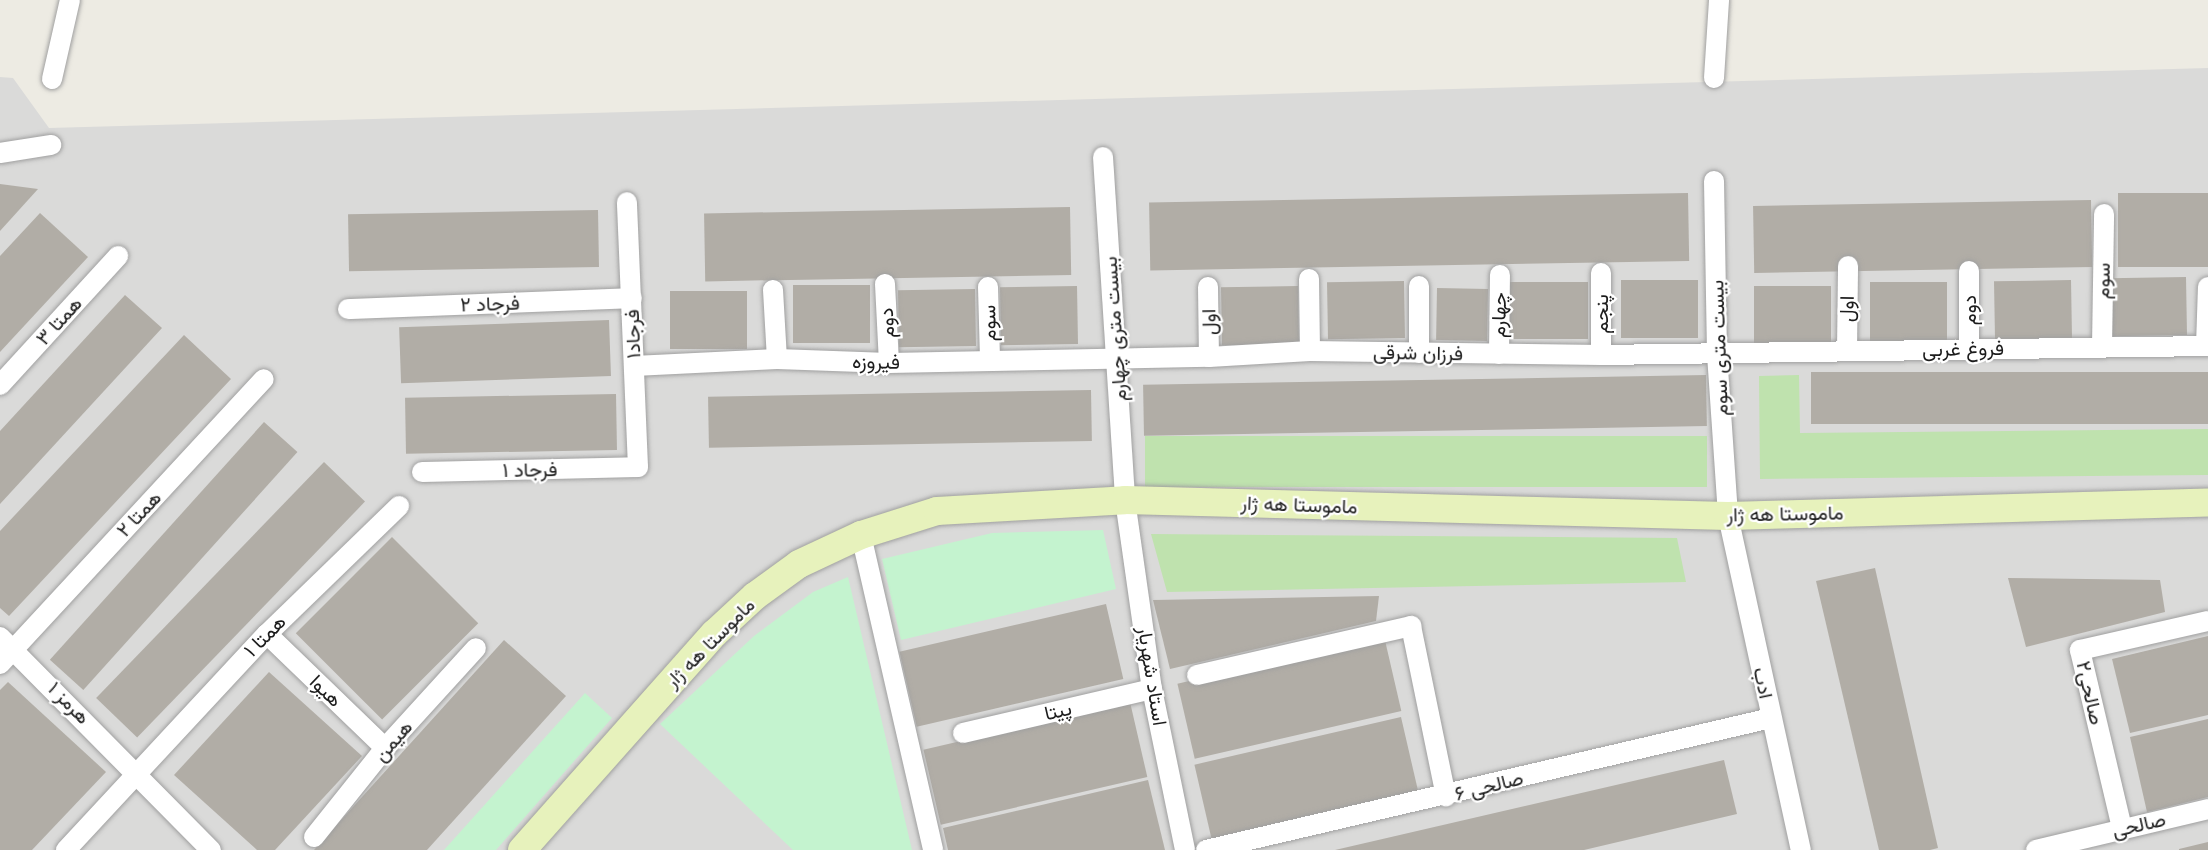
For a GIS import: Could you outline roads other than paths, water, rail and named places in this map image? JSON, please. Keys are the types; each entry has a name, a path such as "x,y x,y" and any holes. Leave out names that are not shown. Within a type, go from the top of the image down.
{"main road":[{"name":"ماموستا هه ژار","path":"522,850 715,633 755,596 799,564 861,535 937,511 1125,500 1728,516 2208,503"}],"street":[{"path":"52,80 70,0"},
{"path":"1714,78 1719,0"},
{"path":"0,153 51,145"},
{"name":"بیست متری چهارم","path":"1103,157 1119,357 1125,500"},
{"name":"بیست متری سوم","path":"1714,181 1717,354 1728,516"},
{"name":"فرجاد۱","path":"627,202 638,467"},
{"name":"سوم","path":"2102,347 2104,214"},
{"name":"همتا ۳","path":"0,385 118,256"},
{"name":"اول","path":"1847,351 1848,266"},
{"name":"دوم","path":"1968,271 1969,349"},
{"name":"پنجم","path":"1601,273 1601,355"},
{"name":"چهارم","path":"1498,354 1500,275"},
{"path":"1309,279 1310,351"},
{"name":"دوم","path":"885,284 889,363"},
{"name":"سوم","path":"988,286 990,360"},
{"path":"1419,286 1419,353"},
{"name":"اول","path":"1208,287 1209,357"},
{"path":"2207,345 2208,287"},
{"path":"773,290 777,359"},
{"name":"فرجاد ۲","path":"348,309 632,298"},
{"name":"فروغ غربی","path":"1717,354 2207,345"},
{"name":"فرزان شرقی","path":"1119,357 1209,357 1310,351 1601,355 1717,354"},
{"name":"فیروزه","path":"634,366 777,359 889,363 1119,357"},
{"name":"همتا ۲","path":"0,664 7,643 264,379"},
{"name":"فرجاد ۱","path":"422,472 638,467"},
{"name":"استاد شهریار","path":"1125,500 1152,689 1185,850"},
{"name":"همتا ۱","path":"66,850 137,771 267,634 399,506"},
{"name":"ادب","path":"1728,516 1770,718 1801,850"},
{"path":"861,535 933,850"},
{"name":"صالحی۲","path":"2122,828 2079,650 2208,621"},
{"path":"1197,675 1411,626 1446,796"},
{"name":"هیوا","path":"267,634 386,748"},
{"name":"هرمز ۱","path":"7,643 137,771 211,850"},
{"name":"هیمن","path":"314,837 386,748 476,648"},
{"name":"پیتا","path":"963,733 1152,689"},
{"name":"صالحی ۶","path":"1206,850 1446,796 1770,718"},
{"name":"صالحی","path":"2036,850 2208,809"}]}
